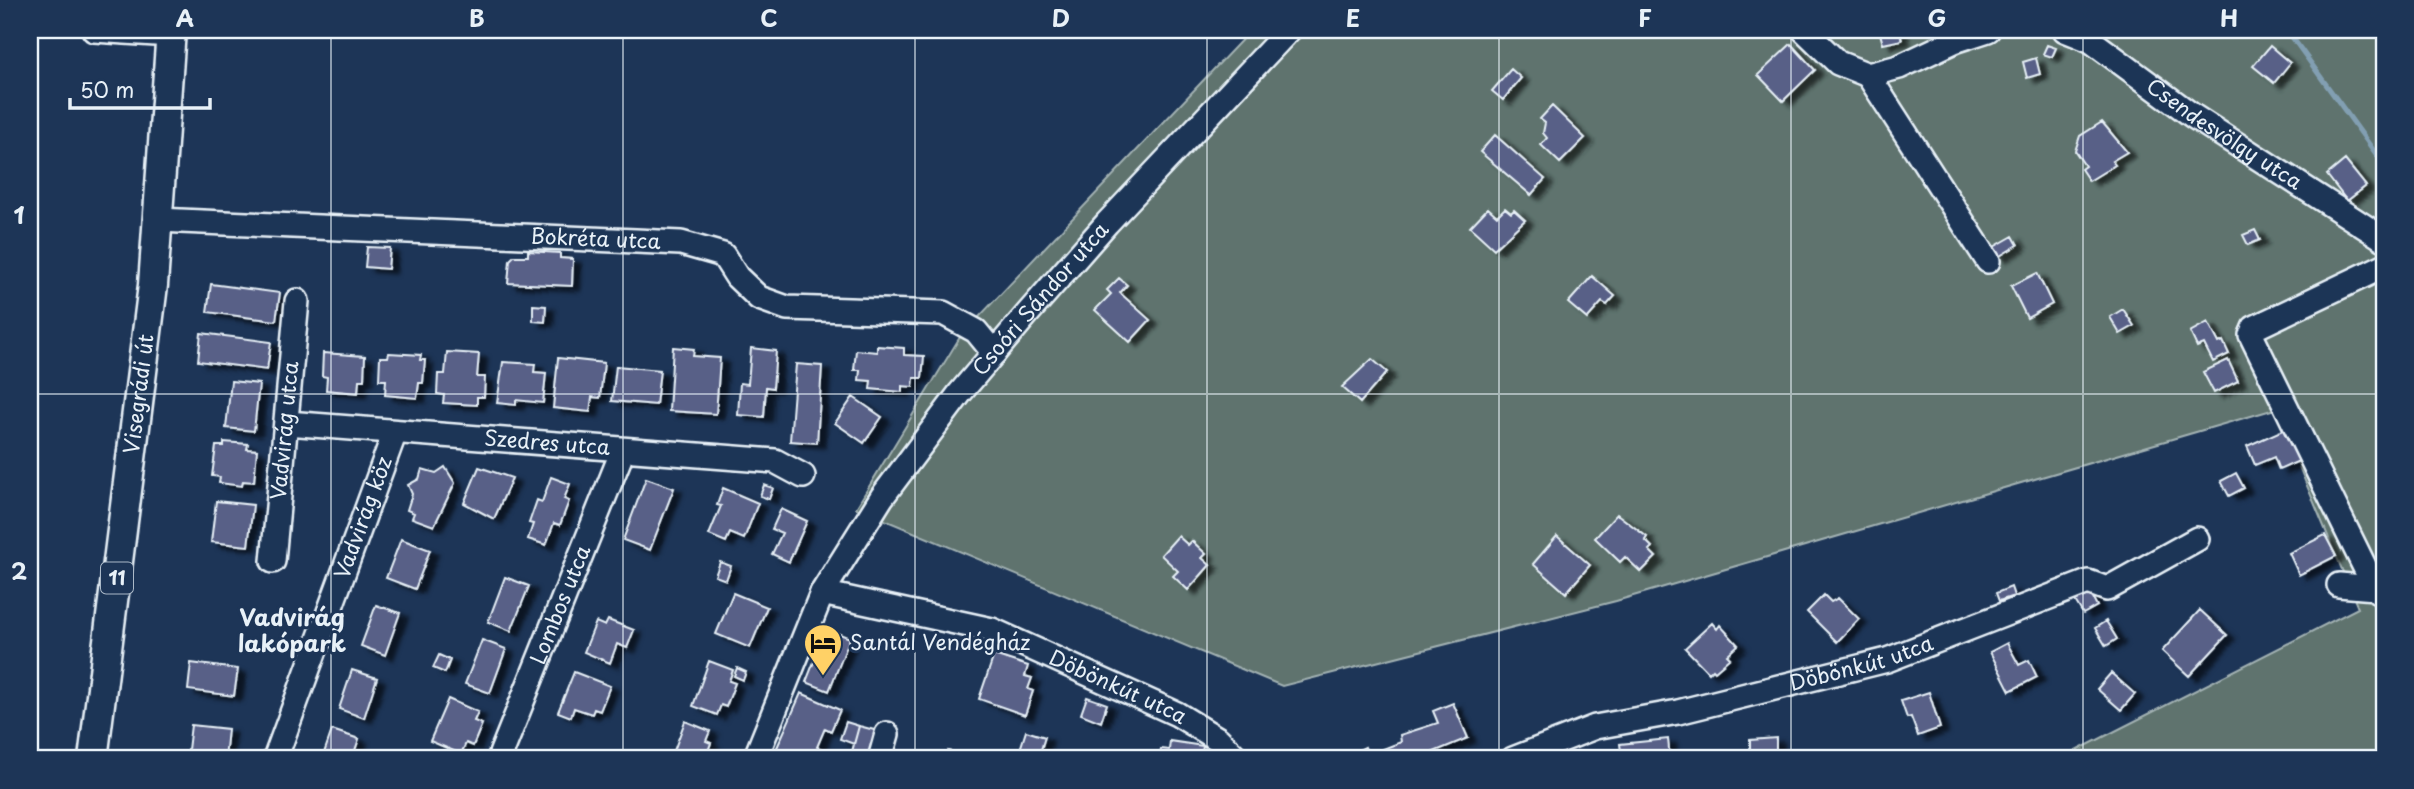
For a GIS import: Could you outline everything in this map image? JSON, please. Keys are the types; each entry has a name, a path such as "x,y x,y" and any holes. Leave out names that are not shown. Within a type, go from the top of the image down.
{"main road":[{"name":"Visegrádi út","path":"93,759 141,397 158,220 171,32"}],"street":[{"path":"93,30 171,32"},
{"name":"Csoóri Sándor utca","path":"755,759 822,593 882,497 994,353 1107,223 1289,30"},
{"path":"1804,30 1838,62 1868,75 1988,261"},
{"path":"1868,75 1899,67 1954,41 1988,30"},
{"name":"Csendesvölgy utca","path":"2065,30 2098,35 2193,116 2384,239"},
{"name":"Bokréta utca","path":"158,220 681,243 723,255 747,288 772,304 787,308 943,313 976,331 994,353"},
{"path":"2380,593 2251,335 2254,328 2384,266"},
{"name":"Vadvirág utca","path":"273,561 297,301"},
{"name":"Szedres utca","path":"287,423 775,461 803,476"},
{"name":"Vadvirág köz","path":"275,759 395,432"},
{"name":"Lombos utca","path":"499,759 623,450"},
{"name":"Döbönkút utca","path":"1513,759 1595,727 1678,712 1887,660 2088,582 2107,589 2197,539"},
{"path":"2339,585 2380,593"},
{"name":"Döbönkút utca","path":"822,593 992,630 1177,714 1218,739 1238,759"},
{"path":"880,759 887,734"}],"green space":[{"path":"1251,30 2384,30 2384,759 2060,759 2358,608 2275,409 1616,601 1282,686 856,508 960,337"}],"building":[{"path":"1879,30 1899,30 1902,40 1883,44"},
{"path":"1791,44 1815,70 1783,101 1758,75"},
{"path":"2047,45 2056,48 2052,57 2043,54"},
{"path":"2270,46 2290,63 2274,83 2253,66"},
{"path":"2036,58 2040,74 2027,78 2023,62"},
{"path":"1511,69 1521,78 1503,100 1492,91"},
{"path":"1552,106 1585,138 1560,163 1541,145 1547,138 1543,133 1545,123 1540,119"},
{"path":"2102,122 2127,152 2112,161 2115,165 2089,181 2081,169 2085,166 2075,151 2080,136"},
{"path":"1495,135 1545,179 1531,195 1480,152"},
{"path":"2345,160 2366,186 2347,201 2327,175"},
{"path":"1488,208 1497,216 1505,208 1511,213 1514,210 1525,220 1494,249 1470,227"},
{"path":"2255,230 2260,240 2248,245 2243,235"},
{"path":"2013,236 2018,245 1998,257 1992,248"},
{"path":"367,247 390,248 388,269 365,267"},
{"path":"528,251 560,253 560,258 573,259 572,286 508,283 510,260 514,256 528,256"},
{"path":"2037,273 2052,304 2027,318 2011,286"},
{"path":"1592,276 1615,296 1607,305 1602,302 1587,319 1568,303"},
{"path":"1119,278 1127,285 1120,293 1150,320 1130,342 1095,310 1111,294 1107,290"},
{"path":"211,284 280,293 276,321 207,312"},
{"path":"533,305 546,306 545,322 533,321"},
{"path":"2123,309 2134,326 2120,334 2110,317"},
{"path":"2208,322 2219,343 2223,341 2229,354 2213,362 2204,344 2197,347 2190,332"},
{"path":"201,333 271,342 267,370 198,361"},
{"path":"877,346 904,348 904,355 924,356 922,378 914,378 913,387 902,386 902,392 870,389 871,381 859,380 860,370 854,370 856,350 877,352"},
{"path":"673,347 694,349 693,356 720,358 716,414 669,411"},
{"path":"751,348 776,351 773,388 766,387 764,417 738,415 740,383 748,384"},
{"path":"447,352 479,354 477,377 485,377 484,397 477,397 477,405 443,403 444,395 437,394 438,374 445,374"},
{"path":"323,353 365,356 364,380 359,380 358,393 326,390 327,377 322,376"},
{"path":"389,353 421,355 420,360 425,360 423,383 419,383 417,398 385,395 386,380 379,380 380,357 388,357"},
{"path":"558,358 604,363 600,398 592,397 590,412 553,408"},
{"path":"1372,359 1387,372 1360,403 1342,387"},
{"path":"2228,360 2238,381 2214,393 2203,372"},
{"path":"503,362 535,364 534,372 546,373 543,403 516,400 516,405 497,403"},
{"path":"796,364 822,366 817,443 790,441"},
{"path":"616,366 660,370 656,405 612,401"},
{"path":"231,381 259,384 254,431 226,428"},
{"path":"853,397 882,417 864,443 835,423"},
{"path":"2285,429 2299,461 2279,470 2274,457 2255,465 2247,446"},
{"path":"224,442 248,444 247,449 257,450 254,482 243,481 242,486 219,483 220,477 212,476 216,446 224,446"},
{"path":"445,467 455,483 434,526 412,518 414,513 407,510 412,494 408,485 419,479 422,469 436,473"},
{"path":"479,467 512,478 494,519 464,503"},
{"path":"2236,473 2244,488 2229,496 2221,481"},
{"path":"551,477 570,484 564,499 569,501 560,525 554,523 546,545 528,539 533,524 529,523 537,500 542,502"},
{"path":"646,478 674,488 650,550 623,540"},
{"path":"764,485 773,488 769,499 760,496"},
{"path":"723,488 758,503 744,539 730,533 726,542 709,535 721,506 717,505"},
{"path":"216,501 253,505 248,546 211,542"},
{"path":"781,509 807,521 789,562 772,554 782,533 772,529"},
{"path":"1617,514 1647,537 1645,540 1652,547 1649,550 1656,557 1641,572 1625,557 1620,562 1595,538"},
{"path":"2325,535 2336,556 2299,575 2289,553"},
{"path":"1178,536 1188,545 1192,541 1206,554 1202,558 1210,565 1188,590 1173,576 1178,571 1161,555"},
{"path":"1557,536 1590,565 1566,593 1533,564"},
{"path":"401,539 430,550 415,589 386,578"},
{"path":"720,562 731,566 726,580 715,576"},
{"path":"505,577 529,586 511,631 488,622"},
{"path":"2011,587 2014,596 1999,601 1996,593"},
{"path":"2089,591 2097,606 2083,614 2074,599"},
{"path":"733,593 767,607 750,648 716,634"},
{"path":"1824,595 1831,602 1838,598 1859,619 1837,642 1807,612"},
{"path":"376,605 400,613 385,655 361,646"},
{"path":"2200,610 2227,635 2189,676 2162,651"},
{"path":"608,620 634,630 627,648 617,644 610,663 584,652 596,622 605,626"},
{"path":"2106,621 2117,639 2106,646 2095,628"},
{"path":"1712,623 1717,629 1720,625 1738,645 1727,655 1730,658 1709,673 1685,648"},
{"path":"827,629 850,638 829,691 806,682"},
{"path":"482,640 506,649 490,693 465,684"},
{"path":"2007,643 2019,665 2029,660 2037,677 2010,691 1990,652"},
{"path":"439,655 450,660 445,673 433,668"},
{"path":"994,655 1028,666 1025,676 1032,678 1028,689 1033,691 1025,715 979,699"},
{"path":"709,661 733,670 729,681 735,683 726,707 721,705 717,715 693,706"},
{"path":"191,663 238,669 234,696 188,690"},
{"path":"737,668 746,672 743,680 734,676"},
{"path":"352,670 377,678 364,718 339,709"},
{"path":"574,672 610,686 600,711 594,709 592,714 574,708 571,717 558,712"},
{"path":"2111,673 2135,694 2121,710 2097,689"},
{"path":"1929,692 1940,728 1918,736 1901,701"},
{"path":"801,693 840,710 831,731 825,728 817,747 824,750 820,759 772,759"},
{"path":"1087,697 1107,704 1101,722 1081,714"},
{"path":"448,699 478,712 474,721 482,724 473,746 466,743 461,754 430,741"},
{"path":"1453,703 1468,738 1431,753 1433,759 1387,759 1383,749 1401,742 1400,735 1438,723 1433,711"},
{"path":"685,721 710,731 706,741 711,743 705,759 671,759"},
{"path":"846,722 859,726 854,744 840,739"},
{"path":"191,725 228,729 225,759 187,758"},
{"path":"859,726 882,732 874,759 850,759"},
{"path":"332,730 359,739 352,759 322,759"},
{"path":"1026,731 1045,737 1038,759 1017,759"},
{"path":"1776,738 1776,759 1750,759 1750,740"},
{"path":"1668,739 1670,759 1622,759 1620,744"},
{"path":"1170,741 1203,746 1201,759 1159,759 1161,749 1169,750"},
{"path":"1365,747 1369,757 1359,759 1355,752"},
{"path":"948,751 985,758 985,759 946,759"},
{"path":"551,754 566,759 549,759"}],"waterway":[{"path":"2287,30 2384,165"}],"place":[{"name":"Santál Vendégház","path":"823,677"}],"district":[{"name":"Vadvirág lakópark","path":"292,631"}]}
